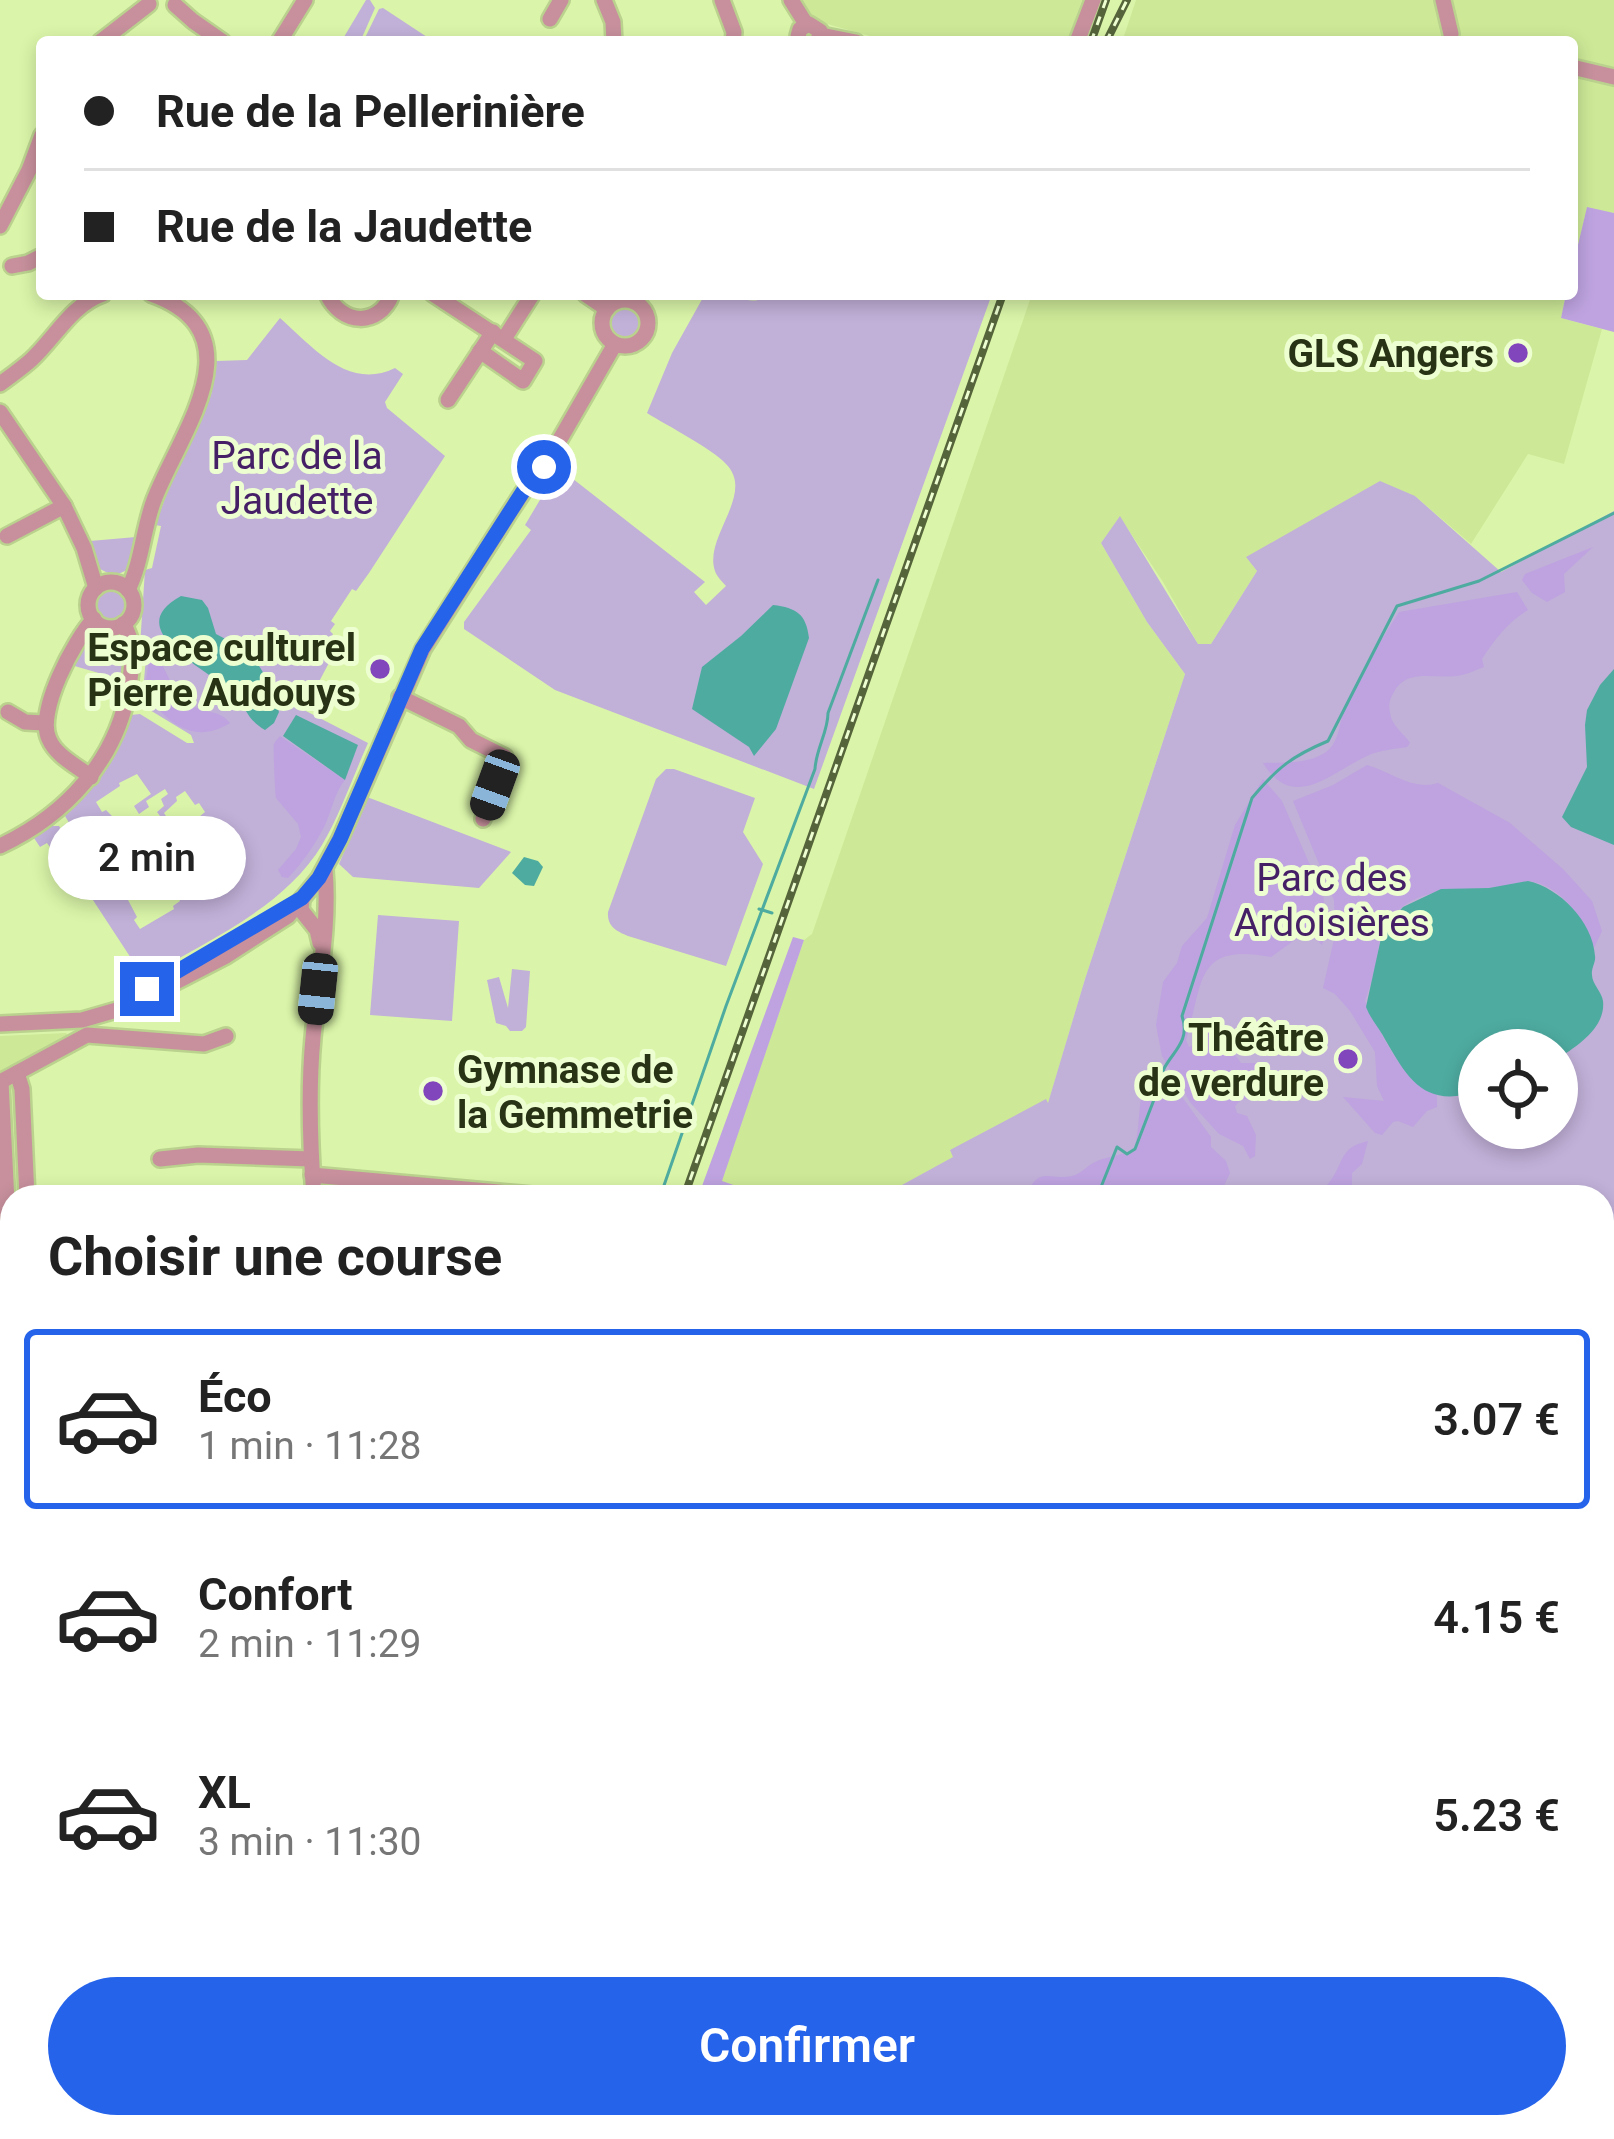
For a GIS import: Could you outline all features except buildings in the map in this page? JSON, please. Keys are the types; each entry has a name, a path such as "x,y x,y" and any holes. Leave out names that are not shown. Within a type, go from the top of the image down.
{"main road":[{"path":"1614,1712 1614,1725"}],"street":[{"path":"283,36 305,0"},
{"path":"550,19 561,0"},
{"path":"604,0 614,22 614,36"},
{"path":"722,0 733,36"},
{"path":"791,0 806,24 816,26 818,36"},
{"path":"1079,36 1093,0"},
{"path":"1443,0 1451,36"},
{"path":"110,36 147,2 162,10 177,2 185,15 215,36"},
{"path":"799,36 806,24"},
{"path":"1578,68 1614,76"},
{"path":"0,226 36,151"},
{"path":"12,266 36,259"},
{"path":"0,384 91,300"},
{"path":"128,590 149,512 202,400 208,371 204,345 194,325 180,309 163,300"},
{"path":"328,300 340,313 364,318 376,316 391,300"},
{"path":"442,300 535,361 523,381 480,351"},
{"path":"448,400 480,351 529,300"},
{"path":"594,300 608,309"},
{"path":"632,300 608,309 603,320 615,344 634,344 646,333 642,300"},
{"path":"0,1024 105,1015 146,1000 297,916 302,898 325,867 422,649 462,588 514,523 615,344"},
{"path":"0,412 64,506 84,548 97,587 89,603 94,619 106,627 123,624 133,610 128,590 113,582 97,587"},
{"path":"8,536 64,506"},
{"path":"91,777 50,744 44,723 69,658 94,619"},
{"path":"0,846 49,819 91,777 110,744 126,701 133,652 123,624"},
{"path":"400,697 459,725 471,740 505,757 483,819"},
{"path":"8,712 25,722 44,723"},
{"path":"313,1185 309,1118 325,867"},
{"path":"302,898 325,916"},
{"path":"60,1022 147,989 302,898"},
{"path":"297,916 317,930 321,952"},
{"path":"6,1185 0,1082 87,1034 204,1044 226,1036"},
{"path":"17,1073 22,1089 26,1185"},
{"path":"160,1159 198,1155 312,1167 385,1185"}],"shaded area":[{"path":"800,0 1082,0 1069,36 870,36 820,22"},
{"path":"1136,0 1614,0 1614,213 1587,208 1578,245 1578,36 1124,36"},
{"path":"1587,207 1614,213 1614,332 1561,318 1565,300 1578,300 1578,245"},
{"path":"1030,300 1565,300 1561,318 1602,329 1564,464 1528,454 1471,544 1415,496 1247,558 1257,571 1211,644 1198,644 1120,517 1101,543 1147,622 1185,674 1047,1107 902,1185 721,1182 804,940 812,934"},
{"path":"1593,547 1564,574 1565,592 1547,602 1522,580 1525,574"},
{"path":"1517,592 1528,610 1497,638 1482,659 1484,667 1460,675 1414,677 1394,692 1390,712 1410,743 1407,747 1369,755 1300,787 1275,778 1263,763 1303,761 1330,748 1356,684 1399,612"},
{"path":"151,650 181,697 230,723 204,732 171,721 144,691"},
{"path":"280,736 345,780 320,834 288,878 278,870 301,837 298,824 276,798 274,743"},
{"path":"1367,765 1411,783 1438,783 1510,823 1592,901 1602,931 1594,948 1564,899 1530,882 1438,892 1399,909 1382,931 1365,1001 1402,1066 1437,1094 1437,1107 1413,1127 1393,1122 1382,1135 1343,1097 1384,1101 1377,1086 1375,1052 1350,1011 1323,988 1335,935 1334,900 1293,801"},
{"path":"1263,779 1282,801 1323,895 1327,927 1322,945 1312,936 1299,937 1271,957 1246,954 1215,961 1201,984 1186,1040 1189,1047 1208,1028 1220,1026 1241,1063 1263,1063 1254,1093 1235,1106 1237,1113 1247,1116 1256,1135 1255,1156 1250,1159 1243,1146 1219,1134 1190,1102 1162,1056 1156,1025 1163,982 1182,946 1207,918 1235,825"},
{"path":"793,937 804,940 722,1181 734,1185 702,1185"},
{"path":"0,1036 68,1036 0,1074"},
{"path":"1155,1069 1164,1072 1211,1137 1211,1147 1226,1161 1230,1173 1224,1185 1031,1185 1040,1177 1072,1176 1097,1161 1134,1149 1148,1078"},
{"path":"1368,1141 1362,1164 1352,1173 1352,1185 1327,1185 1346,1152"}],"green space":[{"path":"370,0 375,8 363,36 345,36"},
{"path":"383,8 425,36 366,36"},
{"path":"702,300 990,300 814,789 555,690 464,629 464,622 531,530 525,525 559,468 705,582 694,592 706,605 726,586 713,558 733,502 734,476 711,451 647,413 672,353"},
{"path":"626,306 638,311 643,323 638,335 626,340 614,335 609,323 614,311"},
{"name":"Parc de la Jaudette","path":"280,318 318,353 347,370 378,374 395,368 403,374 385,402 387,408 445,456 369,573 331,621 333,634 323,655 331,659 304,710 368,743 322,845 306,868 265,905 144,978 89,894 78,899 83,894 61,861 53,865 57,857 47,843 40,847 34,838 59,826 82,863 75,868 95,895 104,889 110,896 118,891 114,883 118,881 140,929 180,901 168,882 151,893 143,886 170,867 182,885 193,873 179,852 169,858 163,850 182,837 190,848 209,835 199,817 205,812 185,791 164,813 174,828 170,830 157,812 164,806 165,789 146,801 149,807 139,814 134,806 151,794 137,774 119,783 96,802 102,812 106,810 121,822 132,839 126,835 99,850 92,855 97,862 90,858 65,816 100,777 131,715 140,714 194,743 191,735 135,701 136,691 143,691 147,647 140,646 145,570 152,568 161,526 155,525 211,395 216,361 247,360"},
{"name":"Parc des Ardoisières","path":"1380,481 1415,496 1501,572 1614,511 1614,1185 902,1185 953,1157 950,1150 1046,1099 1048,1103 1185,674 1147,622 1101,543 1120,516 1198,644 1211,644 1257,571 1246,557"},
{"path":"136,537 127,570 114,576 100,569 90,541"},
{"path":"111,587 124,592 129,605 124,618 111,623 98,618 93,605 98,592"},
{"path":"100,633 120,644 123,680 71,665 88,636"},
{"path":"666,769 755,798 743,832 763,864 726,966 628,936 609,921 608,912 656,779"},
{"path":"367,797 511,852 479,888 353,877 339,864"},
{"path":"378,915 459,921 452,1021 370,1015"},
{"path":"512,969 530,971 522,1031 496,1023 487,980 499,977 508,1008"}],"water":[{"path":"181,596 202,600 216,634 251,656 263,673 279,712 265,730 235,695 164,637 159,623 164,609"},
{"path":"773,605 799,614 809,638 776,729 754,756 749,747 692,709 702,667"},
{"path":"1614,669 1614,845 1571,827 1562,817 1587,767 1587,710"},
{"path":"296,715 358,745 345,780 283,736"},
{"path":"524,857 543,867 534,886 525,885 512,873"},
{"path":"1528,881 1552,891 1573,908 1593,943 1592,978 1603,1011 1578,1045 1578,1029 1458,1029 1458,1095 1433,1094 1403,1069 1366,1007 1383,929 1403,907 1441,889"}],"waterway":[{"path":"1102,1185 1117,1147 1127,1154 1135,1149 1165,1066 1180,1044 1182,1016 1252,798 1286,764 1328,741 1397,606 1479,581 1614,513"},
{"path":"664,1185 878,580"},
{"path":"759,909 772,913"}],"railway":[{"path":"1093,36 1106,0"},
{"path":"1109,36 1127,0"},
{"path":"688,1185 1001,300"}],"place":[{"name":"GLS Angers","path":"1518,353"},
{"name":"Espace culturel Pierre Audouys","path":"380,669"},
{"name":"Théâtre de verdure","path":"1348,1059"},
{"name":"Gymnase de la Gemmetrie","path":"433,1091"}],"route":[{"path":"147,989 302,898 319,878 422,649 524,490 544,467"}]}
